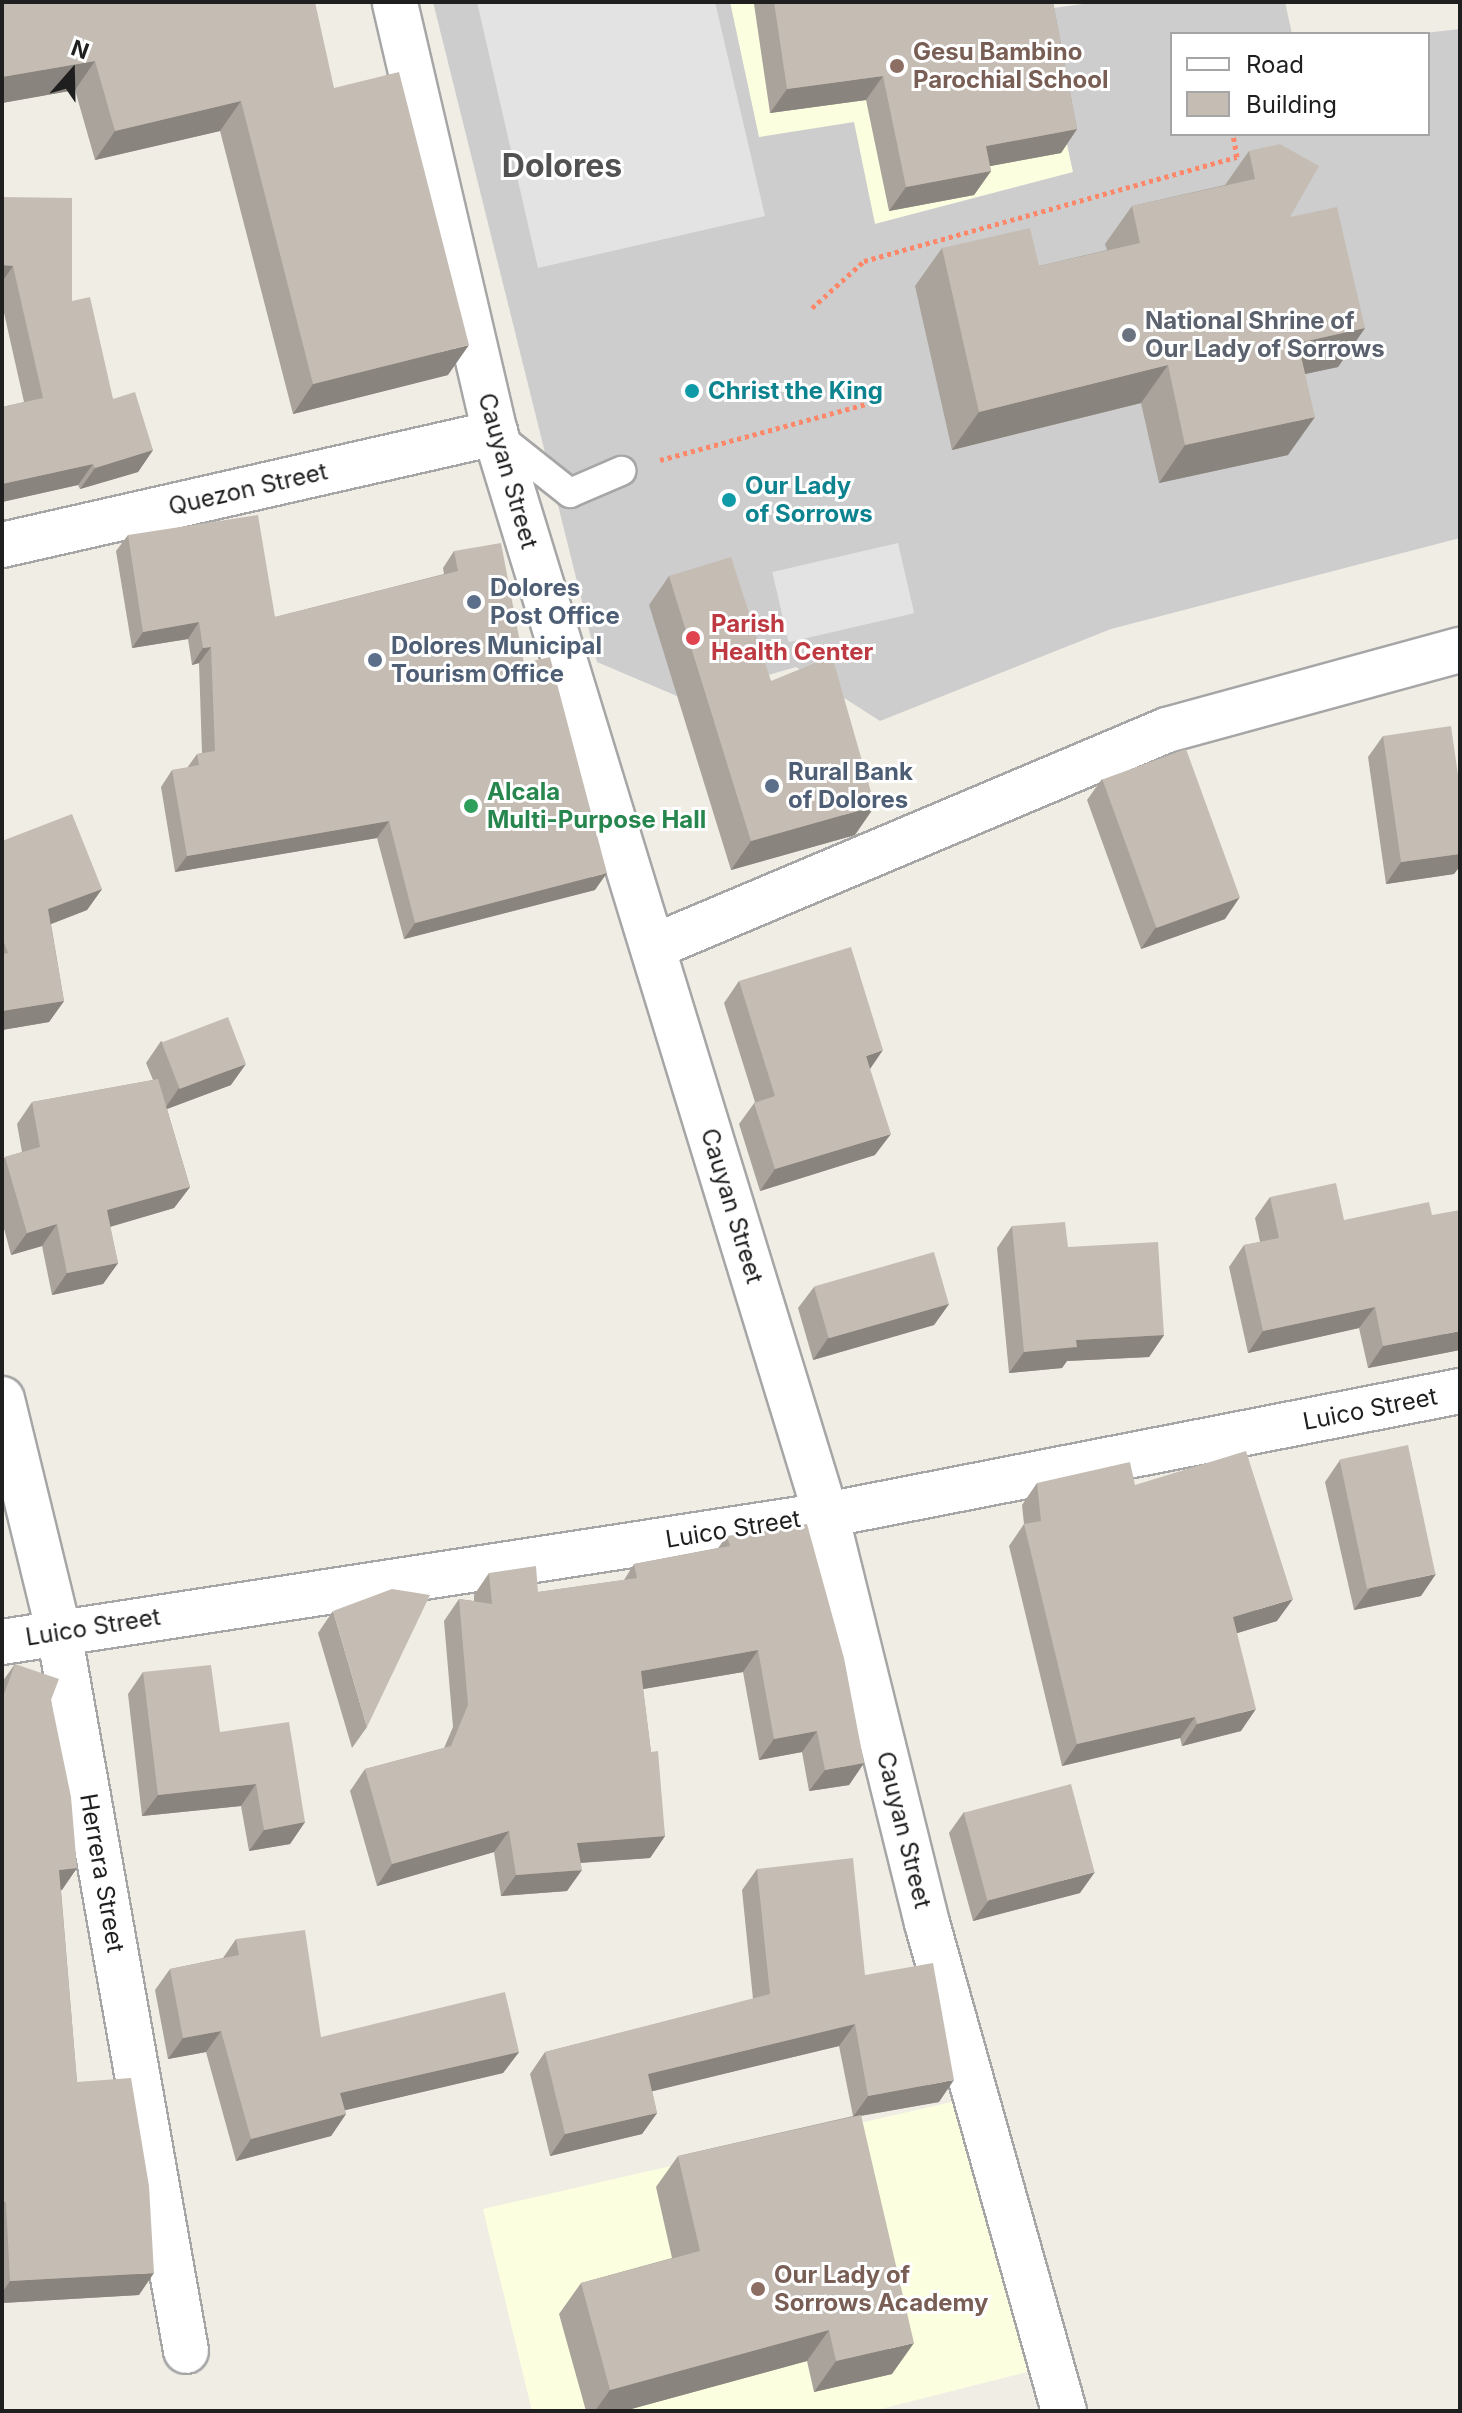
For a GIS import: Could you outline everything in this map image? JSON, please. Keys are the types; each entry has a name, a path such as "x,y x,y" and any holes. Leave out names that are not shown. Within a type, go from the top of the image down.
{"street":[{"name":"Cauyan Street","path":"395,2 495,433 826,1515 927,1923 1064,2411"},
{"name":"Quezon Street","path":"2,545 495,433"},
{"path":"653,947 1167,730 1460,650"},
{"name":"Luico Street","path":"2,1642 826,1515 1460,1391"},
{"name":"Herrera Street","path":"2,1399 59,1632 186,2351"}],"lane":[{"path":"495,433 570,493 621,471"}],"path":[{"path":"812,308 864,261 1237,157 1233,136"},
{"path":"621,471 866,404"}],"shaded area":[{"path":"433,2 730,2 759,137 854,122 875,224 1073,172 1038,10 1098,2 1285,2 1292,32 1170,32 1170,136 1430,136 1430,32 1460,29 1460,538 1111,629 880,721 796,667 684,699 597,662"},
{"path":"477,2 715,2 765,216 538,268"},
{"name":"Gesu Bambino Parochial School","path":"730,2 1036,2 1073,172 874,224 759,138"},
{"path":"898,543 914,613 789,642 772,572"},
{"name":"Our Lady of Sorrows Academy","path":"956,2101 1039,2369 873,2411 532,2411 483,2209"}],"building":[{"path":"2,2 315,2 334,88 399,72 469,345 313,384 241,101 115,131 95,61 2,77"},
{"name":"Gesu Bambino Parochial School","path":"774,2 1053,2 1077,129 986,146 991,171 906,187 883,76 787,89"},
{"name":"National Shrine of Our Lady of Sorrows","path":"1280,144 1319,166 1290,217 1337,207 1365,328 1298,343 1315,417 1185,445 1168,365 979,412 942,248 1030,228 1039,266 1140,243 1132,206 1255,179 1249,151"},
{"path":"2,197 72,198 72,301 90,297 113,399 135,392 153,450 95,468 93,464 2,484 2,407 43,398 13,266 2,265"},
{"path":"258,515 275,617 458,571 454,551 501,543 524,663 550,657 607,873 415,923 389,821 187,856 172,770 199,765 197,754 215,751 211,647 203,648 199,622 143,632 128,535"},
{"path":"731,557 771,681 832,656 875,806 751,841 669,576"},
{"path":"1451,726 1460,789 1460,854 1401,862 1383,736"},
{"path":"1186,749 1240,897 1156,928 1102,779"},
{"path":"72,814 102,889 48,909 64,1001 2,1011 2,954 8,953 2,937 2,841"},
{"path":"851,947 883,1050 866,1056 891,1134 775,1169 754,1103 775,1096 739,981"},
{"path":"228,1017 246,1064 180,1089 162,1042"},
{"path":"158,1079 190,1187 107,1210 118,1263 67,1273 57,1224 27,1233 5,1157 40,1147 32,1102"},
{"path":"1336,1183 1344,1220 1429,1202 1432,1215 1460,1210 1460,1331 1383,1346 1375,1307 1263,1331 1244,1245 1279,1238 1270,1197"},
{"path":"1065,1222 1068,1247 1158,1242 1164,1335 1076,1340 1077,1347 1024,1352 1012,1226"},
{"path":"934,1252 949,1304 829,1338 814,1286"},
{"path":"1408,1445 1435,1574 1367,1589 1340,1460"},
{"path":"1246,1451 1293,1599 1233,1617 1256,1709 1197,1724 1195,1717 1077,1744 1024,1524 1041,1521 1037,1483 1130,1462 1135,1485"},
{"path":"807,1524 844,1658 864,1763 825,1770 817,1731 774,1739 758,1650 641,1671 651,1752 658,1751 665,1836 577,1843 582,1870 516,1875 509,1831 392,1864 365,1769 451,1746 468,1705 459,1599 492,1604 489,1573 536,1566 538,1592 637,1578 634,1564 730,1546 727,1536"},
{"path":"392,1589 430,1595 367,1727 333,1611"},
{"path":"15,1664 59,1679 51,1700 71,1797 77,1868 59,1870 77,2082 131,2078 149,2186 154,2273 10,2281 6,2202 2,2202 2,1698"},
{"path":"211,1665 220,1732 289,1722 305,1822 264,1830 256,1784 158,1795 143,1672"},
{"path":"1071,1784 1095,1872 987,1901 964,1813"},
{"path":"853,1858 865,1975 933,1963 954,2080 868,2096 855,2024 648,2074 657,2113 565,2134 545,2052 770,1994 757,1869"},
{"path":"305,1930 321,2037 505,1992 519,2052 340,2093 346,2114 251,2139 221,2031 183,2038 170,1969 239,1955 236,1939"},
{"path":"861,2115 914,2343 836,2361 829,2330 610,2390 581,2283 700,2251 678,2156"}],"place":[{"name":"Gesu Bambino Parochial School","path":"897,66"},
{"name":"National Shrine of Our Lady of Sorrows","path":"1129,335"},
{"name":"Christ the King","path":"692,391"},
{"name":"Our Lady of Sorrows","path":"729,500"},
{"name":"Dolores Post Office","path":"474,602"},
{"name":"Parish Health Center","path":"693,638"},
{"name":"Dolores Municipal Tourism Office","path":"375,660"},
{"name":"Rural Bank of Dolores","path":"772,786"},
{"name":"Alcala Multi-Purpose Hall","path":"471,806"},
{"name":"Our Lady of Sorrows Academy","path":"758,2289"}],"district":[{"name":"Dolores","path":"562,166"}]}
